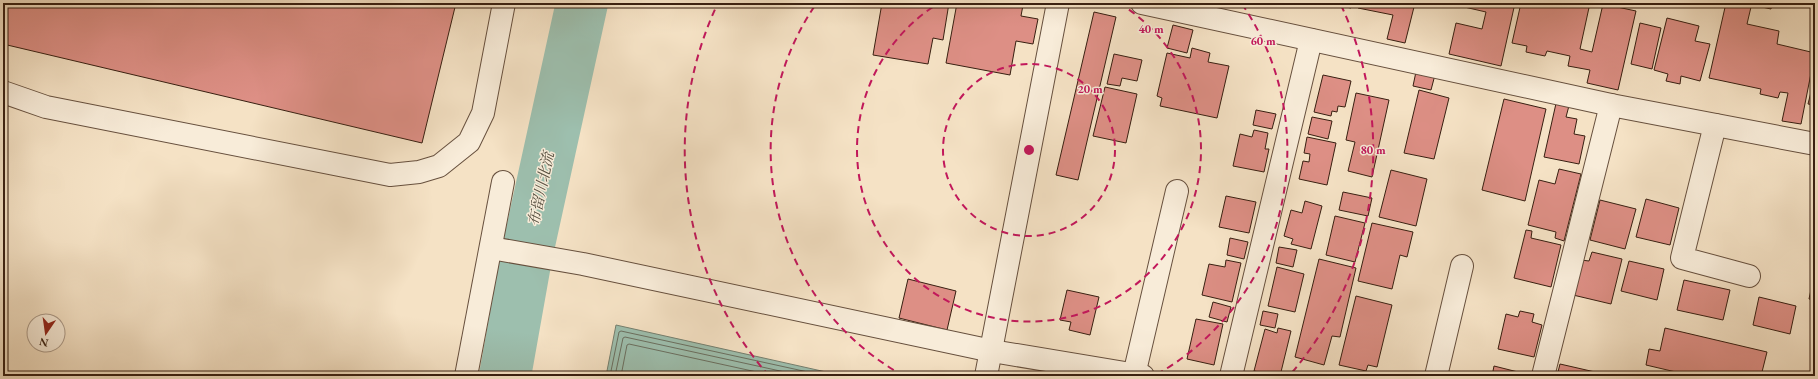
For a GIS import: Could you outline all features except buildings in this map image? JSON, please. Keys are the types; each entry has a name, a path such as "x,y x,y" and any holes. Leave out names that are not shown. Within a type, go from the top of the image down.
{"street":[{"path":"3,92 46,107 390,175 419,172 439,166 469,142 484,113 504,3"},
{"path":"986,376 1058,3"},
{"path":"1142,3 1611,104 1815,144"},
{"path":"1231,376 1311,40"},
{"path":"1543,376 1611,104"},
{"path":"1715,125 1682,258 1750,276"},
{"path":"466,376 503,182"},
{"path":"491,248 582,264 992,351 1139,375 1177,191"},
{"path":"1436,376 1462,266"}],"water":[{"path":"616,325 844,376 606,376"}],"waterway":[{"name":"布留川北流","path":"505,376 526,258 582,3"}]}
